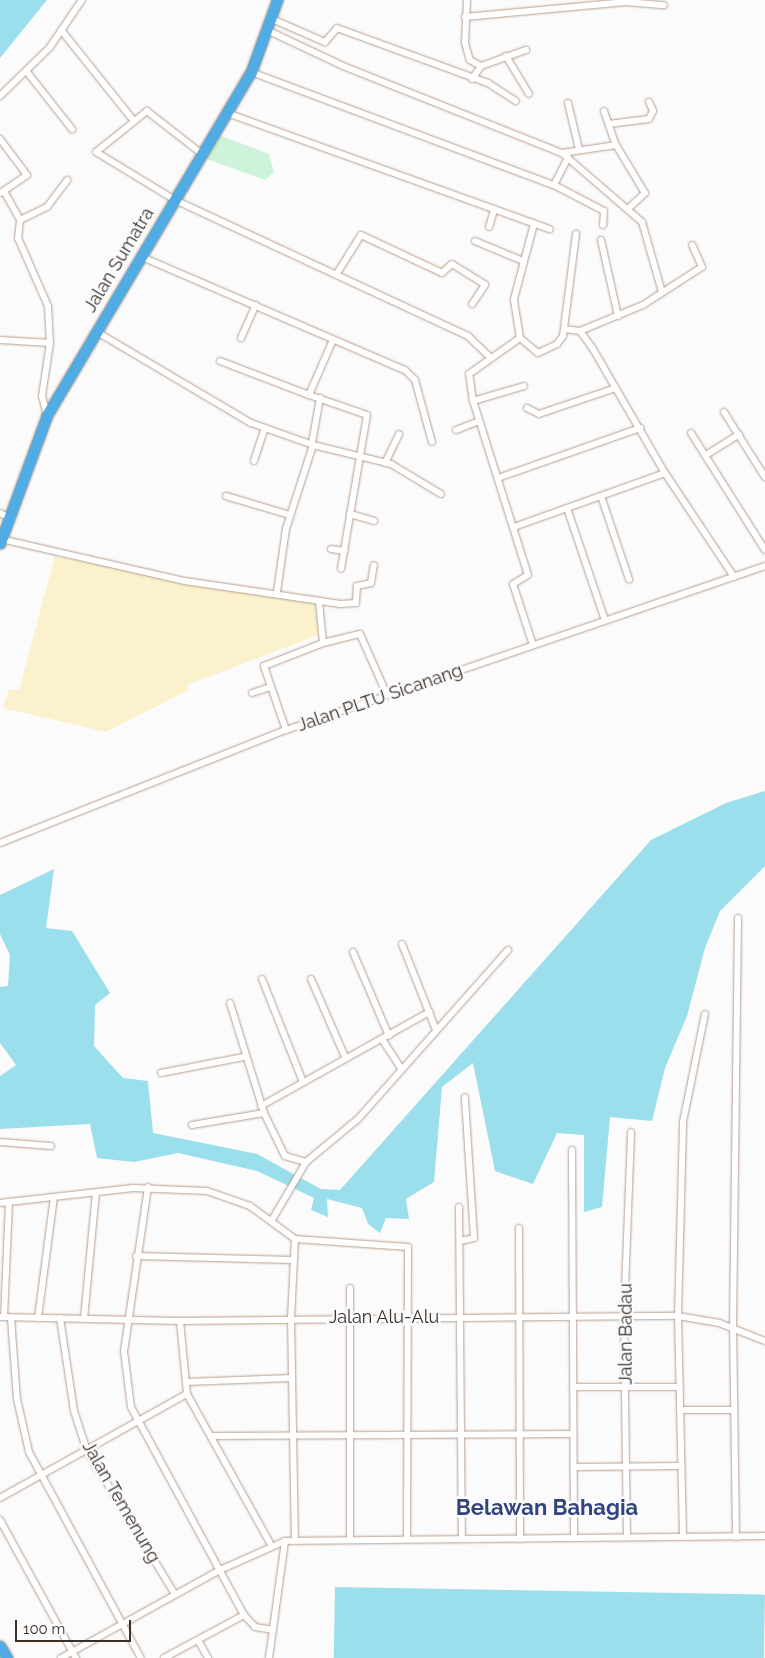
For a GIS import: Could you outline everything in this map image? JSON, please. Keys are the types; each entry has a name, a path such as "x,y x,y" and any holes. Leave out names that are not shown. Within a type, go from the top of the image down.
{"highway":[{"name":"Jalan Sumatra","path":"1,541 4,515 47,415 251,72 269,31 278,0"},
{"path":"0,1646 7,1658"}],"street":[{"path":"0,96 27,72 61,30 82,0"},
{"path":"467,0 465,17 469,57 481,66"},
{"path":"465,17 626,2 664,5"},
{"path":"272,19 325,42 337,28 472,79 516,101"},
{"path":"61,30 133,120"},
{"path":"269,31 343,66 565,155 630,207 642,222 662,292"},
{"path":"472,79 481,66 526,50"},
{"path":"506,56 529,94"},
{"path":"27,72 72,129"},
{"path":"251,72 554,186 604,212 603,225"},
{"path":"609,124 649,119 653,111 649,102"},
{"path":"568,103 579,149"},
{"path":"202,154 149,111 133,120 97,148 97,156 175,200 468,336 491,358"},
{"path":"604,111 616,145 645,193 630,207"},
{"path":"227,113 494,211 550,229"},
{"path":"0,140 27,175 2,192 20,220 20,242 46,295 50,343 42,396 47,415"},
{"path":"554,186 565,155 579,149 616,145"},
{"path":"20,220 47,207 67,180"},
{"path":"489,227 494,211"},
{"path":"534,224 523,261 513,310 520,338 533,351 544,353 557,344 564,329 576,234"},
{"path":"336,276 361,235 442,273 452,264 485,285 472,304"},
{"path":"601,240 618,316"},
{"path":"475,241 523,261"},
{"path":"564,329 580,331 618,316 702,267 692,245"},
{"path":"142,257 256,305 332,342 412,375 432,442"},
{"path":"241,338 256,305"},
{"path":"580,331 640,428 665,473 734,577"},
{"path":"97,332 265,428 360,458 385,463 441,494"},
{"path":"520,338 470,372 473,401 528,575 515,582 514,589 533,645"},
{"path":"0,340 50,343"},
{"path":"309,395 332,342"},
{"path":"220,361 309,395 367,414 341,569"},
{"path":"473,401 524,386"},
{"path":"527,408 539,414 616,388"},
{"path":"277,591 284,540 313,444 320,398"},
{"path":"724,412 740,434 765,477"},
{"path":"456,430 479,422"},
{"path":"254,461 265,428"},
{"path":"498,478 640,428"},
{"path":"691,433 765,550"},
{"path":"385,463 399,434"},
{"path":"706,455 740,434"},
{"path":"514,527 665,473"},
{"path":"226,496 290,515"},
{"path":"601,496 629,579"},
{"path":"568,508 605,620"},
{"path":"350,514 374,521"},
{"path":"1,541 185,581 277,591 319,601 356,602 357,586 371,583 374,565"},
{"path":"331,549 345,551"},
{"name":"Jalan PLTU Sicanang","path":"0,843 286,730 765,566"},
{"path":"319,601 323,643"},
{"path":"286,730 270,687 266,664 323,643 360,634 388,695"},
{"path":"252,693 270,687"},
{"path":"736,1537 733,1329 738,918"},
{"path":"402,944 436,1030"},
{"path":"272,1220 300,1168 358,1119 401,1068 508,950"},
{"path":"353,952 389,1036"},
{"path":"262,979 303,1082"},
{"path":"311,979 346,1059"},
{"path":"230,1003 243,1057 264,1113 285,1156 306,1162"},
{"path":"261,1106 429,1012"},
{"path":"683,1536 678,1316 682,1122 705,1014"},
{"path":"382,1039 401,1068"},
{"path":"161,1073 243,1057"},
{"path":"460,1241 474,1238 465,1097"},
{"path":"192,1124 264,1113"},
{"name":"Jalan Badau","path":"627,1537 624,1316 632,1132"},
{"path":"0,1142 50,1146"},
{"path":"572,1150 574,1538"},
{"path":"148,1187 126,1318 126,1377 137,1424 244,1615 255,1627 273,1630"},
{"path":"0,1203 148,1187 215,1193 272,1220 295,1239 408,1247 404,1316 407,1539"},
{"path":"84,1319 96,1193"},
{"path":"38,1318 54,1197"},
{"path":"9,1202 5,1317 20,1419 39,1476 141,1658"},
{"path":"459,1207 462,1316 462,1538"},
{"path":"519,1228 517,1316 520,1539"},
{"path":"295,1239 291,1317 295,1539"},
{"path":"136,1256 293,1260"},
{"path":"350,1288 350,1537"},
{"name":"Jalan Alu-Alu","path":"5,1317 126,1318 180,1321 291,1317 678,1316 733,1329 765,1341"},
{"name":"Jalan Temenung","path":"60,1318 74,1411 86,1449 175,1594"},
{"path":"180,1321 187,1394 271,1545"},
{"path":"186,1382 292,1378"},
{"path":"573,1387 680,1387"},
{"path":"0,1498 86,1449 137,1424 187,1394"},
{"path":"680,1410 734,1410"},
{"path":"211,1436 518,1432 573,1434"},
{"path":"574,1467 681,1466"},
{"path":"0,1520 76,1658"},
{"path":"61,1658 220,1570 271,1545 295,1539 350,1537 520,1539 765,1536"},
{"path":"269,1658 285,1541"},
{"path":"164,1658 244,1615"},
{"path":"198,1640 208,1658"}],"green space":[{"path":"219,135 269,154 274,172 265,180 207,159"}],"sand":[{"path":"55,556 212,587 315,600 318,635 187,685 189,690 106,732 3,708 9,690 19,690"}],"water":[{"path":"0,0 47,0 0,58"},
{"path":"765,791 765,866 720,911 705,948 687,1016 665,1068 652,1121 610,1117 602,1207 584,1212 584,1135 557,1133 533,1184 495,1171 473,1063 442,1087 434,1182 406,1199 409,1219 386,1218 380,1233 368,1224 362,1208 327,1199 328,1217 311,1210 314,1198 257,1171 178,1153 134,1162 97,1158 90,1124 0,1129 0,1076 16,1065 0,1043 0,987 8,986 10,955 0,934 0,895 54,869 46,928 72,931 110,993 95,1005 94,1046 123,1078 148,1081 153,1133 257,1154 321,1189 340,1190 651,840 726,803"},
{"path":"335,1587 765,1595 764,1658 334,1658"}],"district":[{"name":"Belawan Bahagia","path":"547,1508"}]}
